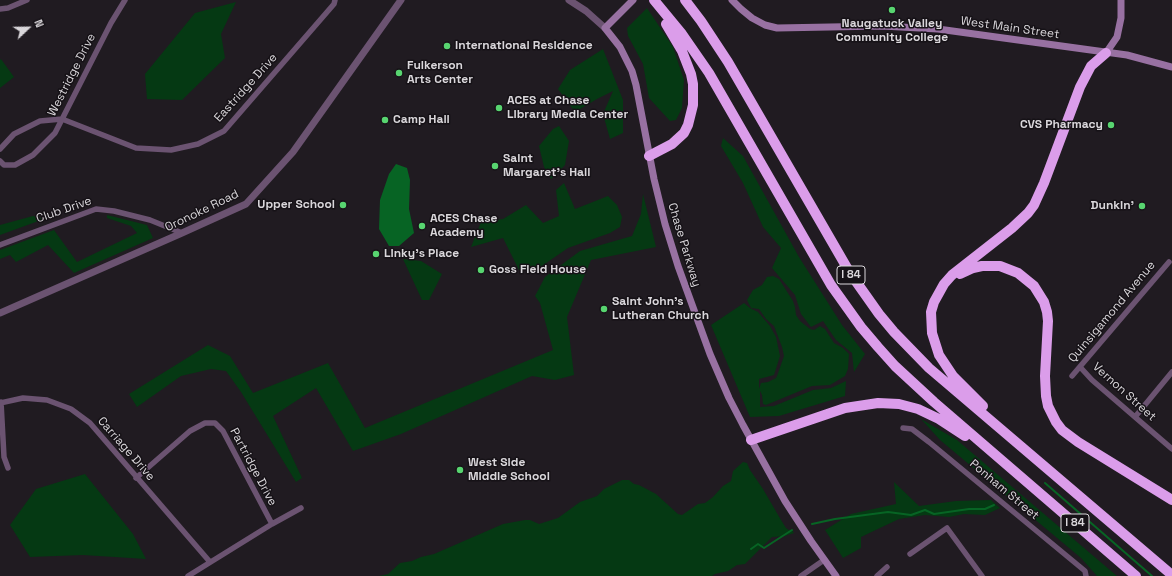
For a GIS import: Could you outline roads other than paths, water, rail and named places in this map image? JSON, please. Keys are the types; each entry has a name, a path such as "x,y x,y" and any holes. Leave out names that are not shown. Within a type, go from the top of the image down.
{"highway":[{"path":"648,0 670,29 682,51 691,74 694,95 691,116 684,133 672,144 649,156"},
{"name":"I 84","path":"654,0 682,34 709,73 831,285 861,327 882,352 914,385 1136,576"},
{"name":"I 84","path":"685,0 728,62 838,253 857,283 894,332 929,368 1172,574"},
{"path":"1082,498 953,376 940,355 932,333 931,312 935,299 944,284 952,275 1012,228 1034,205 1080,87 1091,66 1106,53"},
{"path":"935,299 945,284 954,277 973,268 982,266 1000,266 1009,269 1027,279 1040,294 1047,312 1048,322 1045,391 1048,406 1056,422 1062,430 1078,442 1172,500"},
{"path":"750,440 845,408 868,403 894,404 918,409 939,419 1014,470"}],"main road":[{"path":"605,28 633,0"},
{"name":"West Main Street","path":"732,0 752,18 777,28 864,26 928,28 1133,56 1172,67"},
{"path":"1106,53 1117,37 1121,0"},
{"name":"Chase Parkway","path":"605,28 620,47 632,71 649,156 669,237 701,330 729,398 750,440 785,501 836,576"}],"street":[{"path":"0,8 8,8 27,0"},
{"name":"Westridge Drive","path":"0,161 4,165 15,165 33,155 55,133 111,23 125,0"},
{"name":"Eastridge Drive","path":"0,149 14,134 40,121 62,119 136,148 171,150 198,144 224,131 335,2 340,0"},
{"name":"Oronoke Road","path":"0,313 182,234 246,204 293,152 401,0"},
{"path":"569,0 605,28"},
{"name":"Club Drive","path":"0,245 96,208 150,220 182,234"},
{"name":"Quinsigamond Avenue","path":"1072,376 1081,368 1169,262"},
{"name":"Vernon Street","path":"1081,368 1092,380 1172,449"},
{"path":"1135,417 1172,372"},
{"name":"Carriage Drive","path":"1,402 23,398 47,400 72,409 90,423 210,562"},
{"path":"1,402 4,457 8,468"},
{"name":"Partridge Drive","path":"136,478 190,431 205,423 215,423 222,431 272,524"},
{"name":"Ponham Street","path":"903,428 916,431 1085,571 1086,576"},
{"path":"188,576 272,524 301,508"},
{"path":"910,554 947,528 982,576"},
{"path":"801,576 824,560"},
{"path":"878,576 887,567"}],"waterway":[{"path":"1045,483 1152,576"},
{"path":"812,524 835,519 888,512 911,515 925,510 934,514 969,509 985,509 994,505"},
{"path":"751,549 758,544 764,548 792,530"}],"place":[{"name":"Naugatuck Valley Community College","path":"892,10"},
{"name":"International Residence","path":"447,46"},
{"name":"Fulkerson Arts Center","path":"399,73"},
{"name":"ACES at Chase Library Media Center","path":"499,108"},
{"name":"Camp Hall","path":"385,120"},
{"name":"CVS Pharmacy","path":"1111,125"},
{"name":"Saint Margaret's Hall","path":"495,166"},
{"name":"Upper School","path":"343,205"},
{"name":"Dunkin'","path":"1142,206"},
{"name":"ACES Chase Academy","path":"422,226"},
{"name":"Linky’s Place","path":"376,254"},
{"name":"Goss Field House","path":"481,270"},
{"name":"Saint John's Lutheran Church","path":"604,309"},
{"name":"West Side Middle School","path":"460,470"}]}
